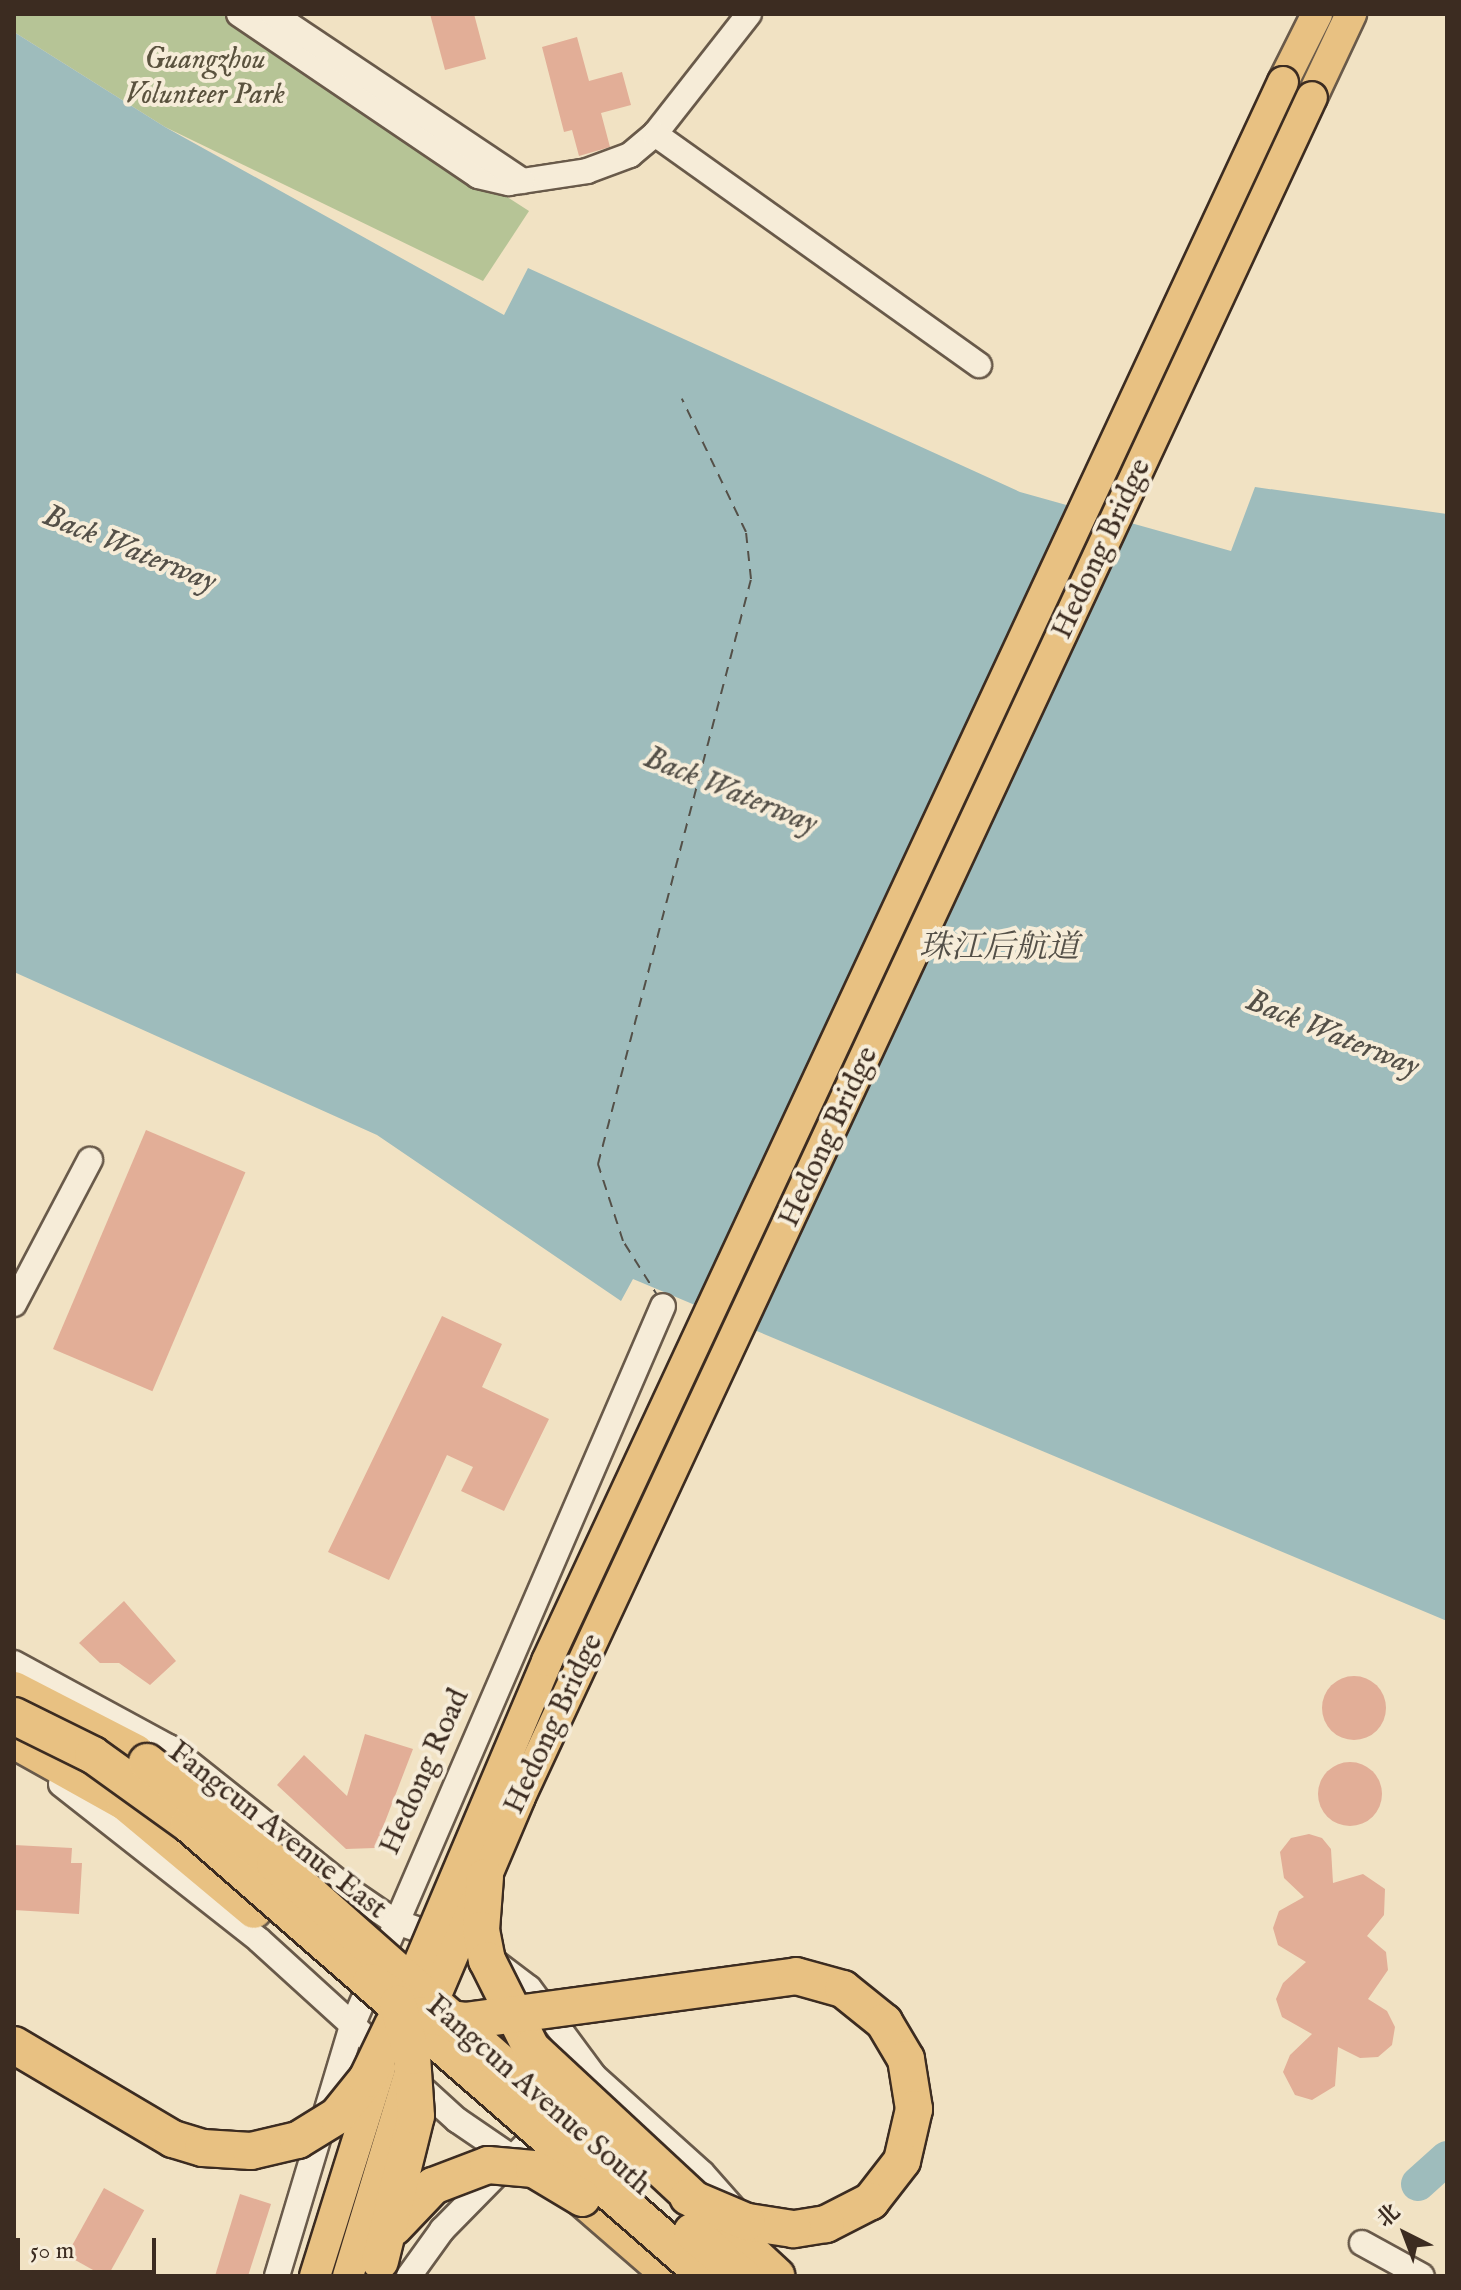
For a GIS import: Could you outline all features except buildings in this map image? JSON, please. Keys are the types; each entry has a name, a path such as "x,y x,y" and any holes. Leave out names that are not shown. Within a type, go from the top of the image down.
{"highway":[{"name":"Fangcun Avenue East","path":"14,1690 136,1753 193,1794 335,1916"},
{"name":"Fangcun Avenue East","path":"14,1716 69,1742 152,1795 371,1982"},
{"path":"14,1740 125,1802 336,1976 457,2058"},
{"path":"485,1877 485,1952 521,2034 555,2073 774,2276"},
{"path":"335,1916 392,1988 412,2056 414,2135 378,2272"},
{"name":"Fangcun Avenue South","path":"335,1916 742,2276"},
{"path":"371,1982 422,2015 465,2021 796,1976 843,1989 884,2022 911,2073 913,2126 894,2176 871,2201 826,2224 793,2229 747,2222 688,2197"},
{"path":"371,1982 457,2058"},
{"path":"14,2045 173,2139 203,2148 251,2151 298,2140 337,2116 367,2079 393,2025"},
{"name":"Fangcun Avenue South","path":"457,2058 706,2276"},
{"path":"378,2272 394,2227 421,2195 459,2172 502,2164 534,2169 566,2185 672,2276"}],"main road":[{"name":"Hedong Bridge","path":"315,2276 393,2025 547,1661 1317,14"},
{"name":"Hedong Bridge","path":"378,2272 421,2032 485,1877 1351,14"}],"street":[{"path":"239,14 478,176 499,183 607,165 655,134 749,14"},
{"path":"273,14 522,181"},
{"path":"655,134 979,365"},
{"path":"14,1304 90,1160"},
{"name":"Hedong Road","path":"277,2276 352,2026 394,1921 663,1306"},
{"name":"Fangcun Avenue East","path":"14,1663 169,1747 394,1921 506,1966 529,1988 594,2076"},
{"path":"14,1758 78,1795 139,1841 259,1940 457,2120 510,2156"},
{"path":"378,2272 442,2230 510,2156 594,2076"},
{"name":"Fangcun Avenue South","path":"594,2076 720,2191 759,2243 774,2276"},
{"name":"Fangcun Avenue South","path":"510,2156 544,2179 656,2276"},
{"path":"1362,2243 1422,2276"}],"green space":[{"name":"Guangzhou Volunteer Park","path":"14,14 224,14 529,211 483,281 165,127 14,32"}],"water":[{"name":"珠江后航道","path":"14,32 165,127 504,315 528,268 1020,492 1231,551 1255,487 1447,514 1447,1621 633,1279 621,1301 377,1135 14,972"}],"waterway":[{"path":"1418,2184 1447,2158"}],"ferry route":[{"path":"659,1298 623,1241 598,1164 751,579 746,532 682,399"}],"water label":[{"name":"Back Waterway","path":"129,550"},
{"name":"Back Waterway","path":"730,792"},
{"name":"Back Waterway","path":"1332,1035"}]}
